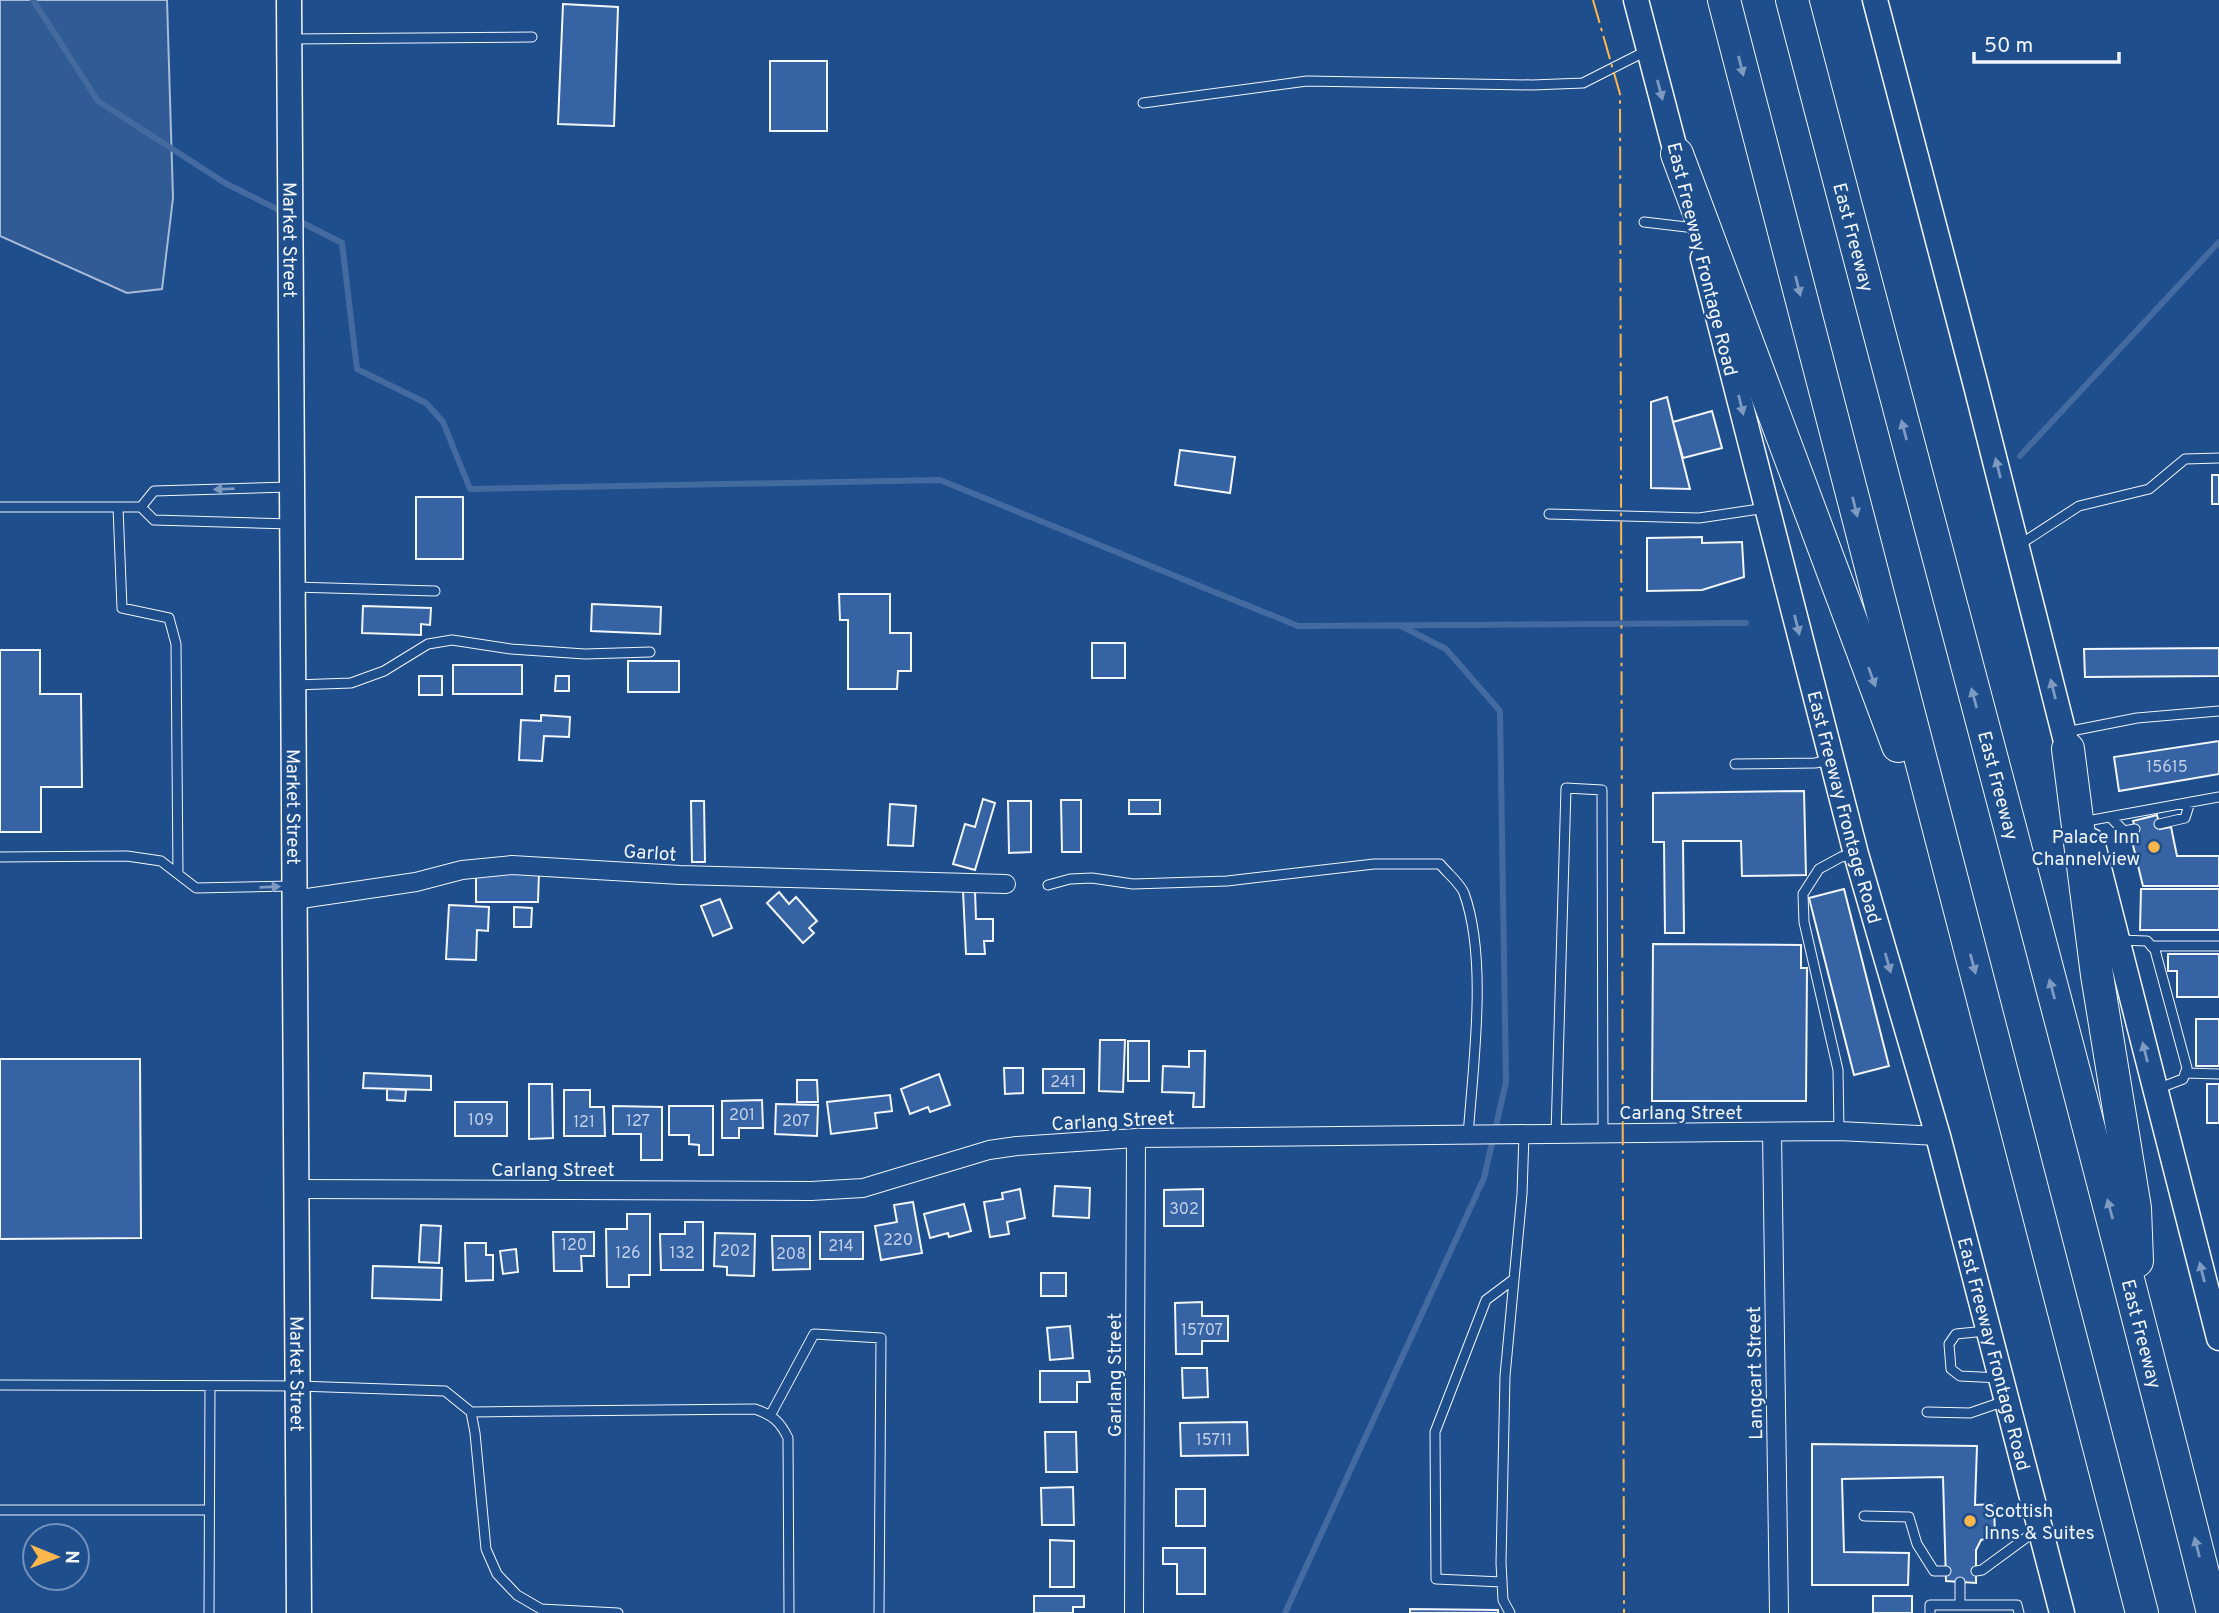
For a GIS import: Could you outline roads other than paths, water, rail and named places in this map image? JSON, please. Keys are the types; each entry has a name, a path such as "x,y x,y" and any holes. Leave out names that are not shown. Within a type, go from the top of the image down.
{"highway":[{"path":"1724,0 2142,1613"},
{"name":"East Freeway","path":"1792,0 2140,1322 2213,1613"},
{"path":"1677,154 1960,917"},
{"path":"2066,741 2097,975 2135,1209 2140,1322"}],"main road":[{"name":"Market Street","path":"289,0 299,1613"},
{"name":"East Freeway Frontage Road","path":"1636,0 1856,854 1938,1136 2062,1613"},
{"path":"1875,0 2018,546 2066,741 2098,819 2117,940 2219,1338"}],"street":[{"name":"Garlot","path":"294,893 416,881 462,870 512,865 680,875 1006,884"},
{"name":"Carlang Street","path":"296,1189 811,1191 863,1188 989,1150 1136,1138 1839,1131 1938,1136"},
{"name":"Langcart Street","path":"1772,1133 1779,1613"},
{"name":"Garlang Street","path":"1134,1613 1136,1138"}],"lane":[{"path":"289,39 532,37"},
{"path":"1143,103 1307,81 1532,85 1583,83 1649,49"},
{"path":"1644,222 1695,228"},
{"path":"2018,546 2079,506 2149,489 2185,458 2219,458"},
{"path":"141,507 154,491 292,487"},
{"path":"0,507 141,507 154,520 292,524"},
{"path":"118,507 122,608 169,618 176,644 177,874"},
{"path":"1549,514 1699,518 1768,508"},
{"path":"292,587 436,591"},
{"path":"293,685 351,683 384,671 428,644 452,640 511,649 585,654 650,652"},
{"path":"2066,741 2137,718 2219,711"},
{"path":"1735,764 1815,763 1832,760"},
{"path":"1556,1134 1566,788 1602,790 1602,1134"},
{"path":"2098,819 2219,797"},
{"path":"2159,824 2185,818 2190,802"},
{"path":"2098,819 2124,831 2135,829"},
{"path":"1839,1131 1838,1070 1804,922 1803,894 1819,869 1841,857 1856,854"},
{"path":"0,857 127,856 161,861 196,888 246,888 294,893"},
{"path":"1048,885 1070,879 1092,878 1133,884 1227,881 1374,864 1440,864 1463,890 1475,940 1476,1022 1468,1136"},
{"path":"2117,940 2147,941 2155,950 2187,1068 2183,1079 2155,1090"},
{"path":"2151,946 2219,946"},
{"path":"2185,1073 2219,1074"},
{"path":"1510,1613 1503,1600 1501,1563 1505,1376 1522,1194 1524,1134"},
{"path":"1502,1581 1436,1579 1435,1433 1486,1300 1514,1279"},
{"path":"1988,1331 1955,1334 1949,1344 1951,1369 1960,1376 2003,1389"},
{"path":"771,1414 814,1335 881,1338 879,1613"},
{"path":"0,1385 298,1386 445,1391 471,1412 755,1409 771,1414 782,1425 788,1438 789,1613"},
{"path":"209,1613 210,1387"},
{"path":"1927,1412 1970,1413 2003,1389"},
{"path":"471,1412 486,1549 497,1574 517,1595 541,1609 618,1613"},
{"path":"0,1510 209,1510"},
{"path":"1864,1516 1909,1517 1917,1544 1934,1570 1946,1571"},
{"path":"1976,1571 1982,1570 2039,1528"},
{"path":"1960,1582 1960,1605"},
{"path":"1930,1613 1930,1605 2017,1605 2019,1613"}],"waterway":[{"path":"33,0 98,101 225,183 285,213"},
{"path":"297,220 342,243 357,369 426,403 443,422 470,489 940,480 1298,626 1746,623"},
{"path":"2020,456 2219,242"},
{"path":"1285,1613 1484,1178 1506,1082 1500,711 1446,649 1401,626"}],"place":[{"name":"Palace Inn Channelview","path":"2154,847"},
{"name":"Scottish Inns & Suites","path":"1970,1521"}]}
